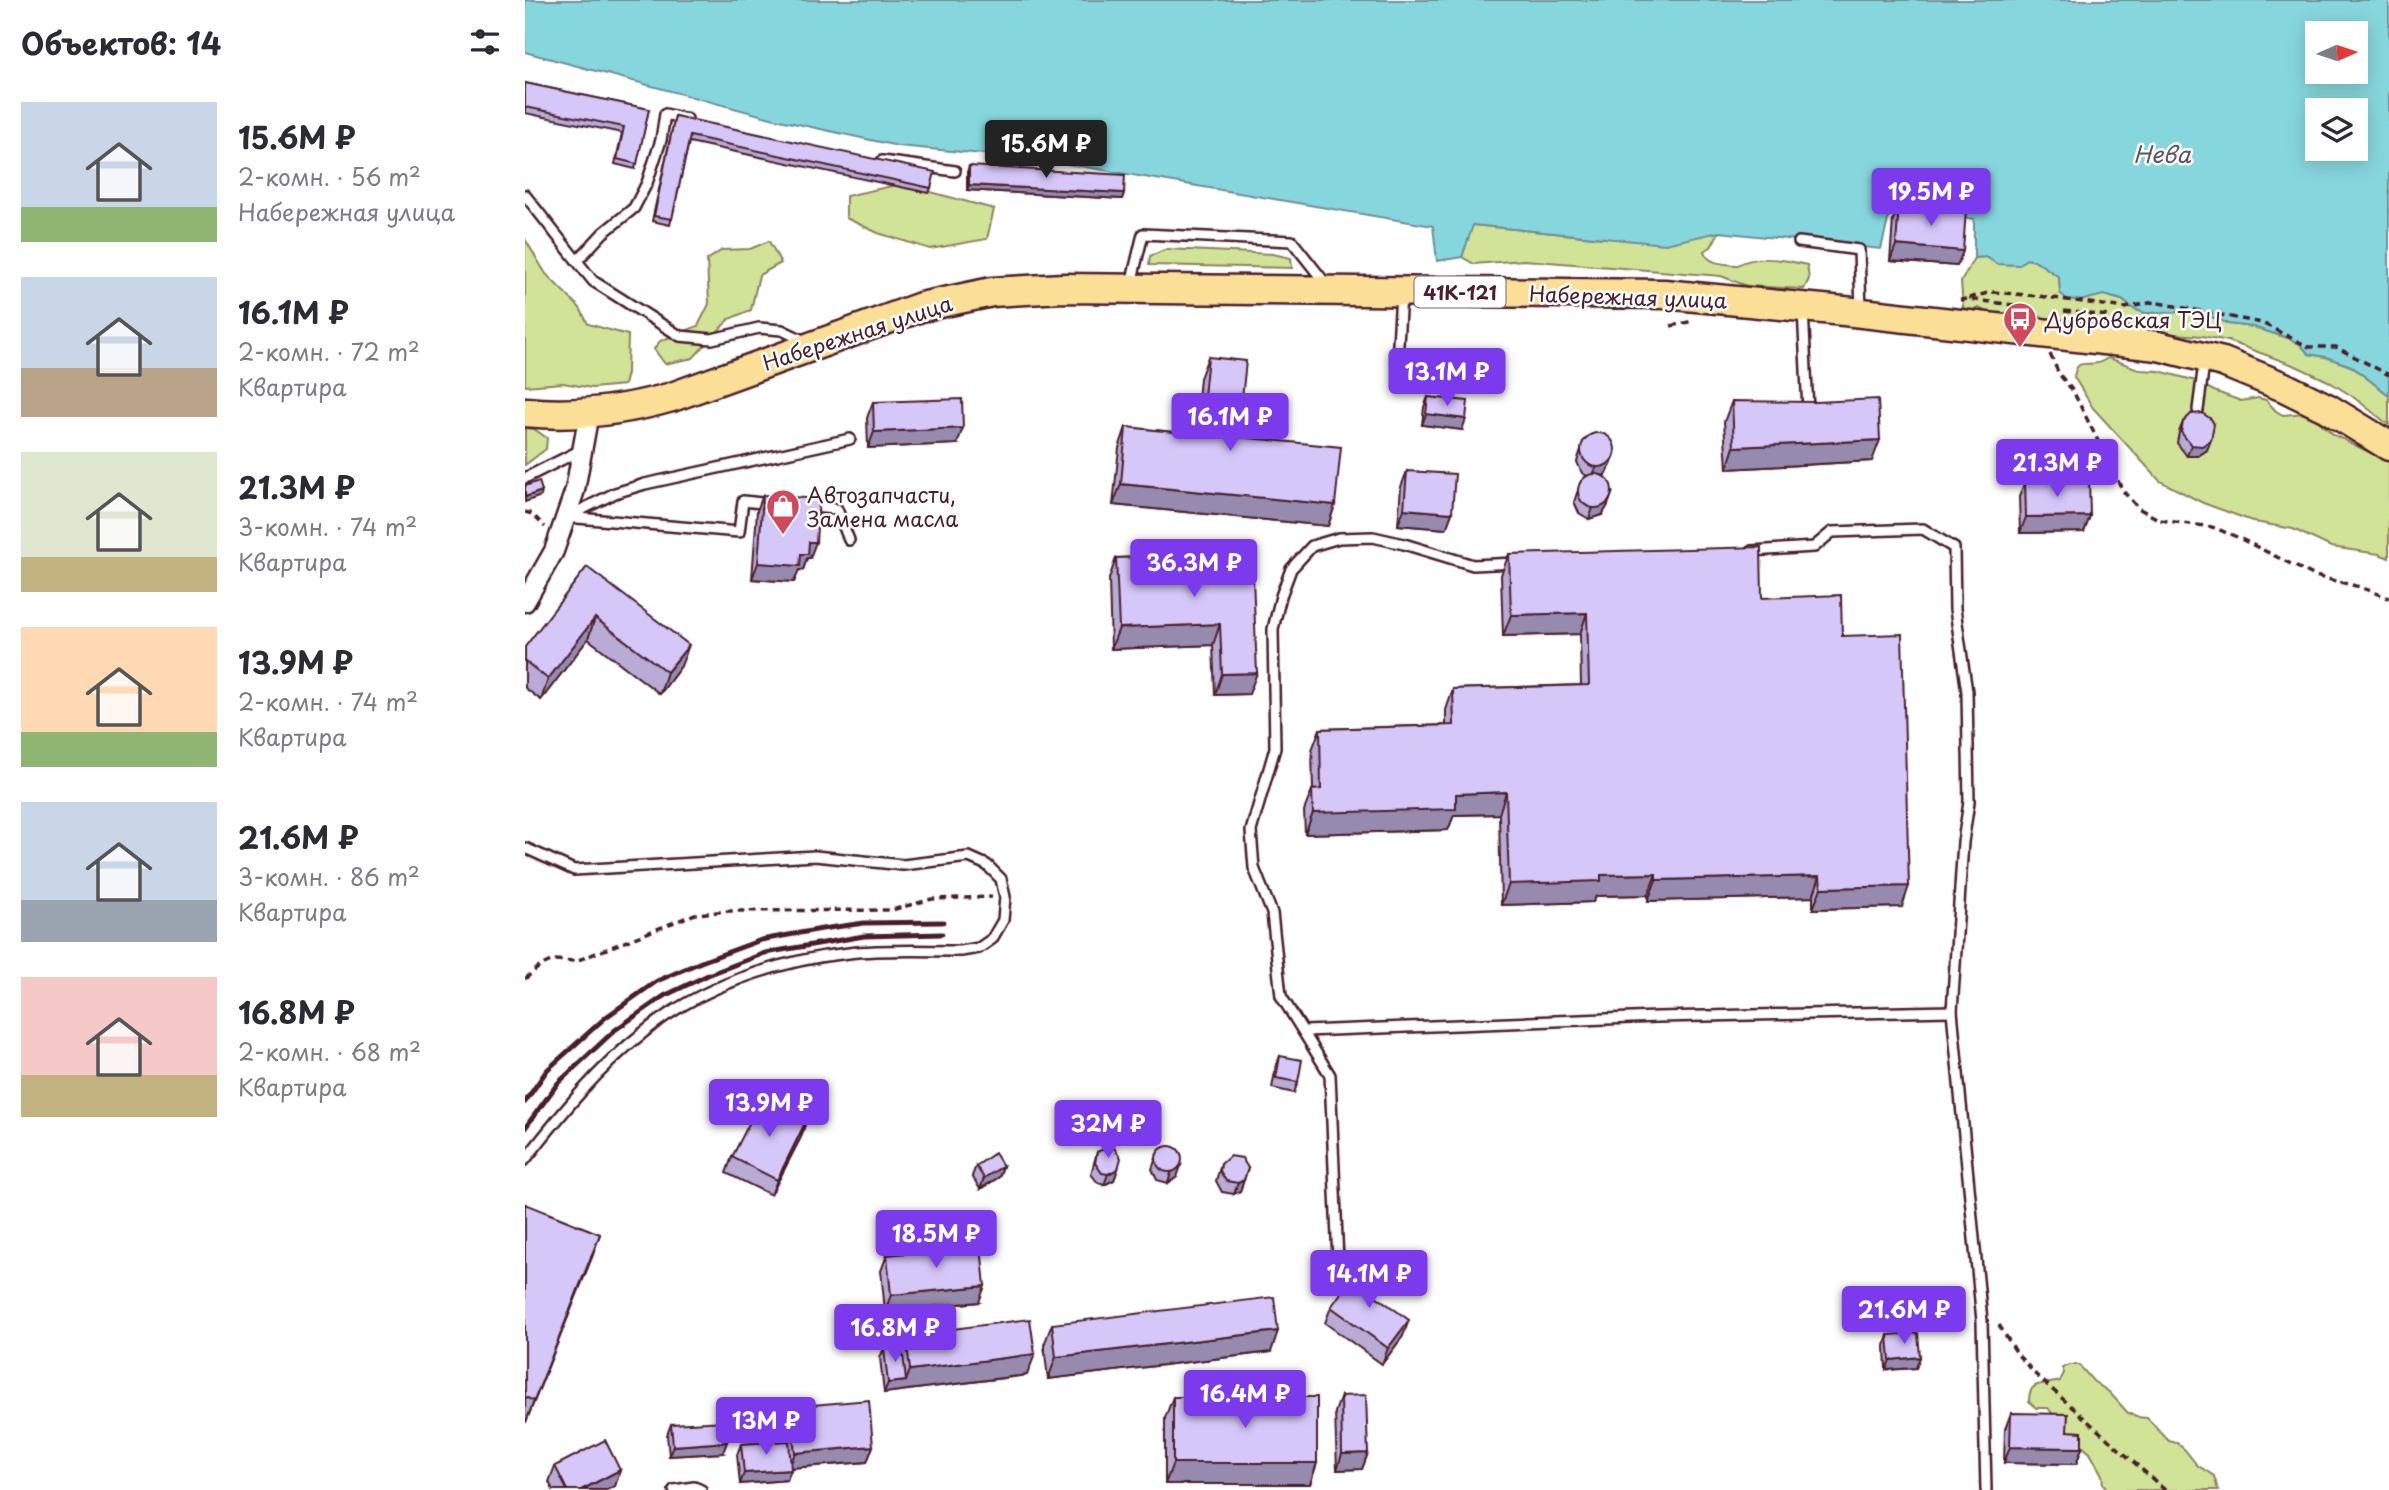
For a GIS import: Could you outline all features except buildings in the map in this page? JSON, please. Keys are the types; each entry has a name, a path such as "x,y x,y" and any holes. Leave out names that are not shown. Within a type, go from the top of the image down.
{"main road":[{"name":"Набережная улица","path":"525,412 589,414 635,407 671,397 921,307 957,298 1025,290 1130,288 1664,294 2158,346 2223,362 2284,387 2327,408 2389,446"}],"street":[{"path":"525,602 555,551 575,490 589,414"}],"lane":[{"path":"577,261 603,233 634,208 647,183 661,140 665,114 691,120"},
{"path":"875,160 955,171"},
{"path":"525,195 593,281 680,336 712,339 759,328 782,330 813,345"},
{"path":"1130,288 1143,234 1292,241 1331,291"},
{"path":"1799,242 1859,250 1861,313"},
{"path":"1397,361 1401,292"},
{"path":"1803,307 1808,423"},
{"path":"2198,410 2204,358"},
{"path":"566,517 615,493 645,484 849,439"},
{"path":"525,478 584,449"},
{"path":"566,517 739,532 743,501 783,505"},
{"path":"797,506 837,509 849,540"},
{"path":"1746,551 1814,547 1832,532 1923,529 1954,548 1955,609 1967,692 1969,802 1963,842 1952,1011 1982,1321 1986,1490"},
{"path":"1338,1261 1330,1075 1281,996 1272,913 1254,869 1251,831 1275,747 1273,629 1291,569 1312,547 1339,538 1373,537 1473,565 1528,563"},
{"path":"525,848 574,870 815,856 903,865 969,857 987,865 1001,879 1005,897 1003,920 992,939 979,948 961,951 851,953 810,958 772,967 723,986 675,1011 645,1031 595,1077 525,1160"},
{"path":"1305,1031 1657,1017 1952,1011"},
{"path":"674,1490 701,1490"}],"path":[{"path":"1967,299 1992,292 2125,308 2154,302 2262,323 2309,347 2336,347 2389,375"},
{"path":"2048,335 2050,357 2073,391 2123,491 2138,508 2160,520 2212,527 2315,576 2360,587 2389,598"},
{"path":"525,512 532,514 558,541"},
{"path":"525,979 540,966 553,960 576,961 695,914 729,911 892,910 932,899 1005,897"},
{"path":"1999,1325 2018,1355 2036,1376 2165,1490"}],"green space":[{"path":"901,184 994,209 987,239 930,249 878,233 846,218 846,196"},
{"path":"1472,225 1604,238 1719,232 1711,247 1704,251 1709,259 1738,265 1762,259 1790,261 1807,265 1809,279 1804,289 1747,286 1721,276 1524,260 1474,264 1462,257"},
{"path":"525,239 546,274 580,308 588,324 628,335 624,385 592,388 563,383 525,386"},
{"path":"769,241 781,263 759,275 751,310 729,319 693,358 665,364 654,349 660,341 698,326 709,304 707,260 722,250 750,249"},
{"path":"1167,249 1273,254 1291,258 1292,268 1149,265 1150,256"},
{"path":"1986,257 2006,264 2016,264 2026,259 2036,261 2059,277 2060,293 2104,295 2122,300 2145,313 2180,312 2216,318 2228,324 2253,327 2288,338 2300,344 2309,354 2351,366 2389,395 2389,425 2328,381 2228,341 2161,333 2150,328 2137,330 2081,321 2058,325 1996,317 1979,308 1968,311 1963,307 1961,282 1974,258"},
{"path":"2109,358 2141,370 2159,371 2193,380 2241,401 2258,398 2266,400 2283,415 2304,413 2313,416 2334,435 2389,462 2389,558 2331,547 2293,529 2255,522 2203,503 2160,481 2093,408 2074,377 2079,365 2098,363"},
{"path":"525,428 534,429 547,438 546,449 525,465"},
{"path":"2079,1365 2128,1413 2147,1418 2169,1441 2177,1443 2197,1465 2214,1476 2218,1490 2108,1490 2090,1453 2069,1435 2048,1408 2036,1408 2029,1401 2035,1386 2060,1381 2064,1373 2062,1368"}],"water":[{"name":"Нева","path":"525,0 2389,0 2389,395 2351,366 2309,354 2300,344 2288,338 2253,327 2180,312 2145,313 2122,300 2104,295 2079,301 2067,299 2060,293 2059,277 2036,261 2026,259 2019,265 1997,264 1986,257 1974,258 1974,219 1891,208 1881,249 1719,232 1665,244 1473,225 1462,257 1437,261 1433,226 1038,159 898,146 775,119 525,52"}],"railway":[{"path":"525,1102 547,1070 606,1017 657,981 701,962 761,940 822,929 864,923 943,922"},
{"path":"525,1128 558,1083 615,1030 664,996 708,975 765,953 864,936 942,934"}],"place":[{"name":"Дубровская ТЭЦ","path":"2020,349"},
{"name":"Автозапчасти, Замена масла","path":"783,536"}]}
